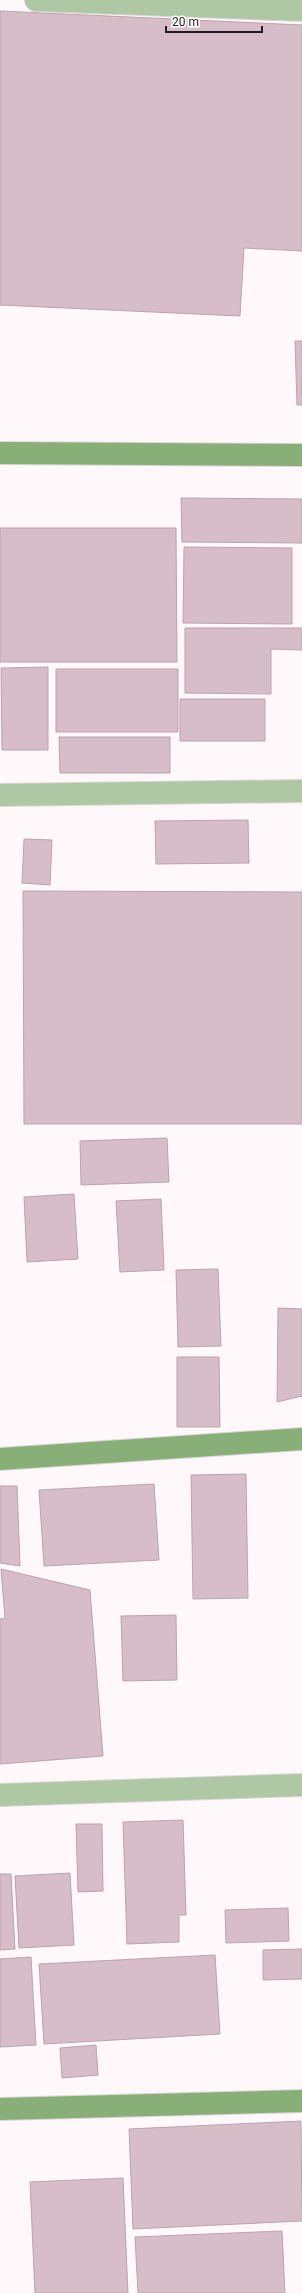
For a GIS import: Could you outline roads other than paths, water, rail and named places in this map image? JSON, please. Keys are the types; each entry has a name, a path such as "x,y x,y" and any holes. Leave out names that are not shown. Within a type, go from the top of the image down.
{"street":[{"path":"36,0 302,10"},
{"path":"0,453 302,455"},
{"path":"0,795 302,791"},
{"path":"0,1459 302,1439"},
{"path":"0,1795 302,1785"},
{"path":"0,2109 302,2101"}]}
